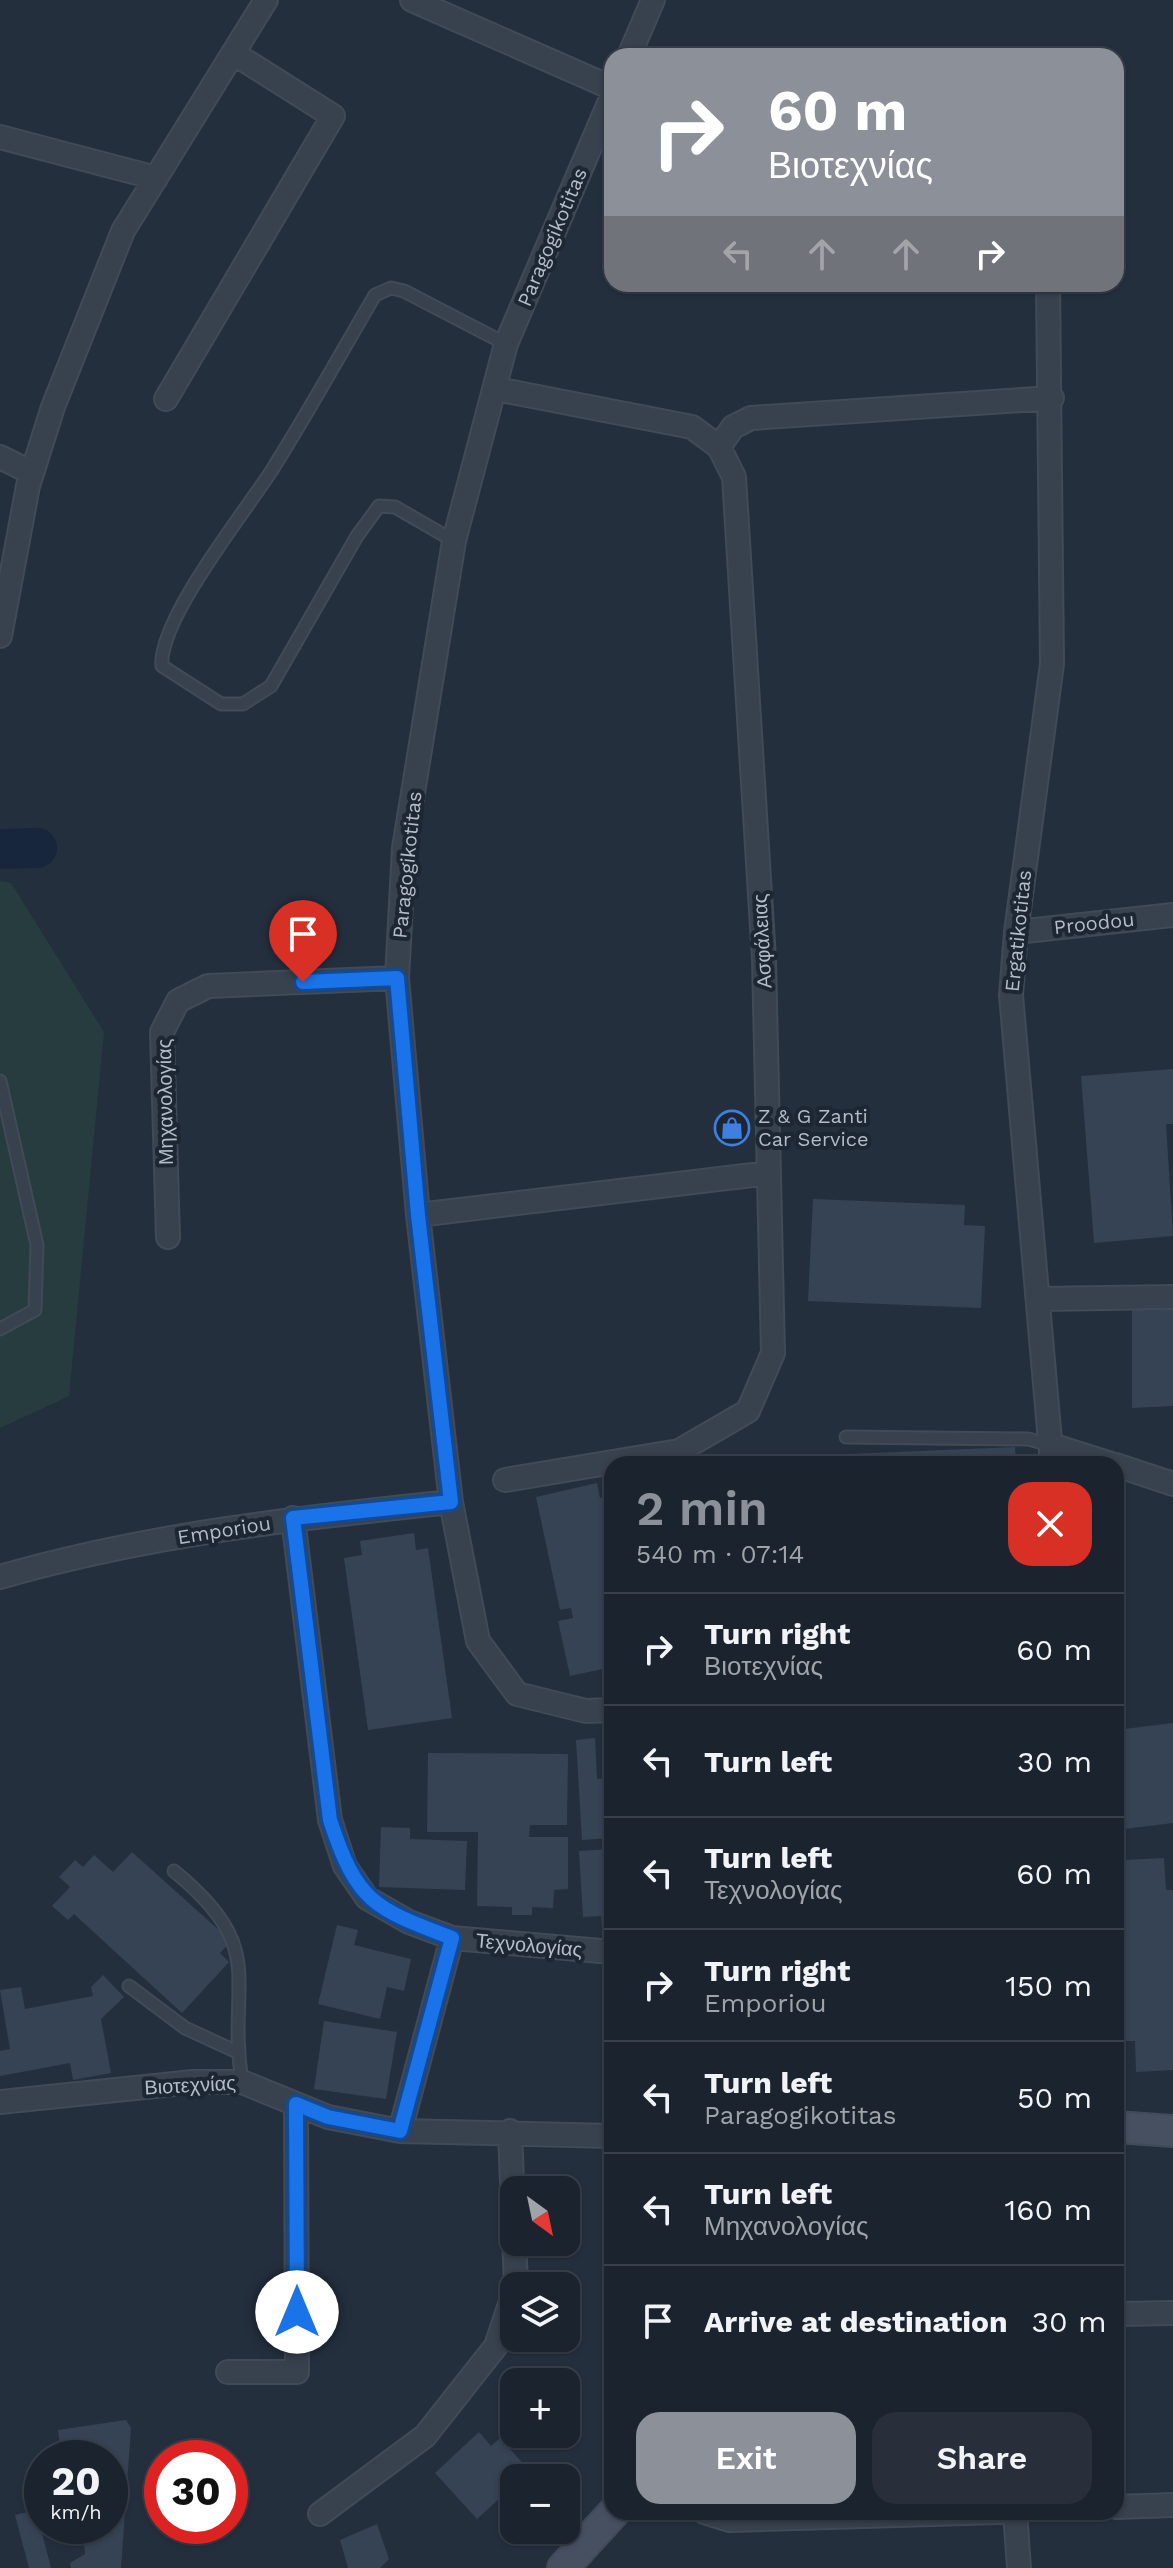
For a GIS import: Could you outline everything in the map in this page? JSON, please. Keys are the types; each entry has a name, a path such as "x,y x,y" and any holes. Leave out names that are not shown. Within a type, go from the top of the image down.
{"street":[{"path":"0,636 32,473 53,407 123,231 266,0"},
{"path":"412,0 604,84"},
{"path":"632,48 653,0"},
{"path":"166,399 333,116 233,53"},
{"name":"Paragogikotitas","path":"604,115 506,344 454,541 404,848 397,978 418,1215 451,1502 478,1641 517,1694 586,1711 604,1710"},
{"path":"0,137 156,178"},
{"name":"Ergatikotitas","path":"1048,292 1052,398 1052,664 1016,932 1011,995 1052,1454"},
{"path":"496,389 692,427 719,447 733,427 751,418 1052,398"},
{"name":"Ασφάλειας","path":"649,1456 679,1451 748,1411 773,1353 764,959 734,477 719,447"},
{"path":"0,457 32,473"},
{"name":"Proodou","path":"1016,932 1173,915"},
{"name":"Μηχανολογίας","path":"168,1237 162,1032 178,1001 208,986 397,978"},
{"path":"418,1215 769,1173"},
{"path":"1038,1299 1173,1297"},
{"name":"Ασφάλειας","path":"505,1480 604,1464"},
{"path":"1124,1468 1173,1484"},
{"name":"Emporiou","path":"0,1577 90,1551 293,1518 451,1502"},
{"name":"Τεχνολογίας","path":"293,1518 330,1820 345,1866 367,1898 409,1922 452,1938 604,1951"},
{"path":"400,2131 452,1938"},
{"name":"Βιοτεχνίας","path":"0,2102 193,2082 242,2082 328,2117 400,2131 510,2131 604,2136"},
{"path":"228,2372 297,2372 296,2104"},
{"path":"1124,2128 1173,2131"},
{"path":"510,2131 515,2272"},
{"path":"1124,2314 1173,2313"},
{"path":"320,2514 425,2436 496,2346 500,2334"},
{"path":"1124,2507 1173,2505"},
{"path":"563,2568 607,2520"},
{"path":"1016,2520 1019,2568"}],"lane":[{"path":"454,541 395,507 379,506 357,536 271,686 243,704 221,704 162,666 161,651 189,594 273,468 375,295 391,288 404,291 506,344"},
{"path":"0,1081 37,1245 35,1310 0,1329"},
{"path":"846,1437 1028,1439 1052,1454"},
{"path":"174,1871 213,1905 234,1943 242,1979 237,2052 242,2082"},
{"path":"129,1986 185,2028 237,2052"}],"green space":[{"path":"0,881 11,883 104,1032 69,1396 0,1428"}],"building":[{"path":"1173,1069 1173,1124 1166,1124 1173,1236 1094,1243 1081,1076"},
{"path":"813,1199 965,1205 964,1225 985,1226 981,1308 808,1301"},
{"path":"1173,1304 1173,1406 1132,1408 1132,1306"},
{"path":"1015,1447 1016,1456 849,1456"},
{"path":"597,1483 600,1498 604,1497 604,1669 570,1676 558,1621 573,1618 571,1608 560,1610 536,1497"},
{"path":"414,1533 416,1550 428,1548 452,1718 368,1730 344,1558 362,1555 360,1541"},
{"path":"1173,1723 1173,1823 1124,1829 1124,1729"},
{"path":"595,1738 597,1779 604,1779 604,1839 582,1840 576,1740"},
{"path":"428,1753 568,1754 567,1825 530,1825 529,1837 568,1837 568,1889 554,1890 553,1908 532,1907 532,1915 512,1915 512,1907 477,1906 478,1832 427,1832"},
{"path":"381,1827 410,1828 410,1839 467,1841 465,1890 379,1887"},
{"path":"604,1849 604,1928 601,1916 583,1917 579,1851"},
{"path":"132,1852 231,1941 220,1953 229,1962 182,2013 74,1914 68,1920 52,1906 70,1887 59,1877 75,1860 83,1867 94,1855 113,1872"},
{"path":"1164,1858 1166,1890 1173,1890 1173,2070 1136,2072 1135,2041 1125,2041 1124,1860"},
{"path":"337,1925 358,1930 354,1945 411,1959 404,1991 387,1987 380,2019 318,2004"},
{"path":"103,1975 124,1997 101,2019 111,2073 73,2080 70,2063 0,2076 0,2051 10,2049 0,1990 21,1987 25,2009 93,1996 91,1987"},
{"path":"324,2021 397,2032 386,2099 314,2089"},
{"path":"126,2420 131,2428 128,2470 128,2440 59,2440 58,2430"},
{"path":"479,2432 491,2446 500,2438 500,2448 509,2448 524,2464 500,2464 500,2498 477,2519 435,2473"},
{"path":"24,2513 24,2544 45,2544 51,2568 29,2568 15,2515"},
{"path":"377,2524 389,2559 380,2568 348,2568 340,2540"},
{"path":"84,2544 123,2544 121,2568 71,2568 70,2563 85,2554"}],"waterway":[{"path":"0,849 37,848"}],"place":[{"name":"Z & G Zanti Car Service","path":"732,1128"}],"route":[{"path":"297,2312 296,2104 328,2117 400,2131 452,1938 409,1922 367,1898 345,1866 330,1820 293,1518 451,1502 418,1215 397,978 303,982"}]}
